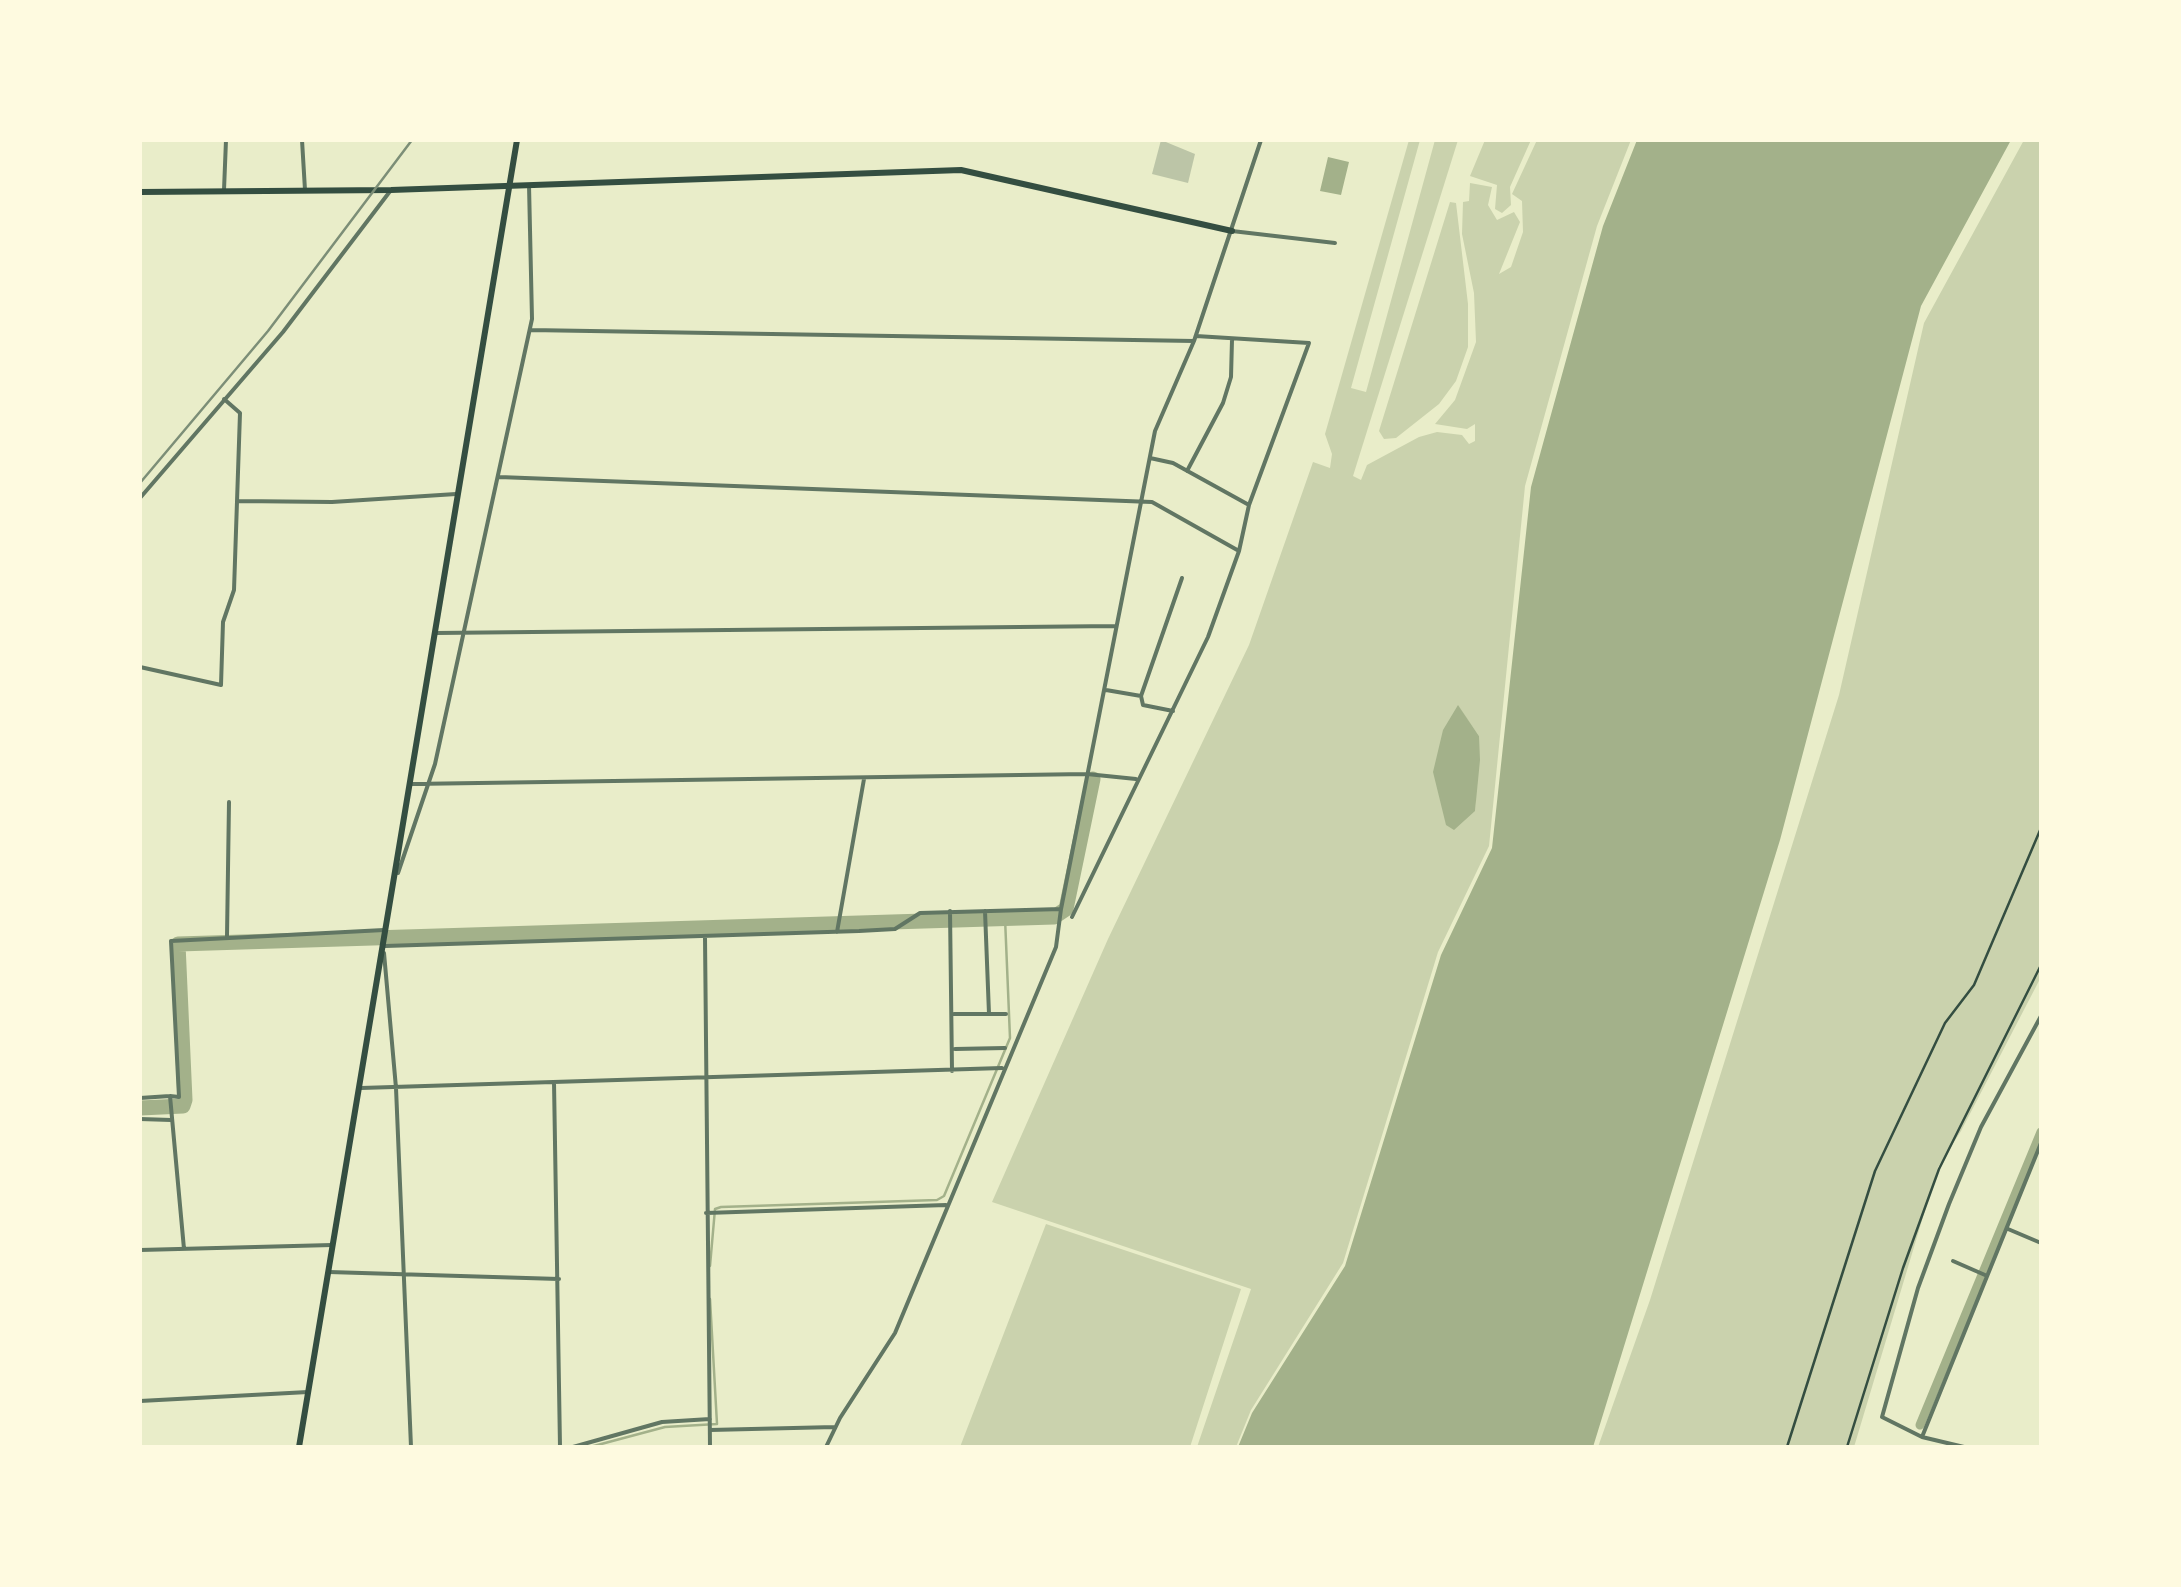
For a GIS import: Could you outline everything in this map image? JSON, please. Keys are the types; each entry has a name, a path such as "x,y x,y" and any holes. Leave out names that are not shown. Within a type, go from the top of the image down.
{"main road":[{"path":"299,1447 517,140"},
{"path":"140,192 391,190 977,171 1232,232"}],"street":[{"path":"224,192 226,140"},
{"path":"302,140 306,190"},
{"path":"826,1447 895,1333 1002,1068 1056,947 1154,431 1195,338 1261,140"},
{"path":"390,893 428,784 530,330 529,185"},
{"path":"140,498 283,332 391,190"},
{"path":"1232,232 1335,243"},
{"path":"530,330 1195,338 1309,343 1249,504 1239,551 1208,637 1072,918"},
{"path":"1188,470 1224,403 1231,377 1232,340"},
{"path":"140,667 222,685 223,622 234,590 240,413 224,399"},
{"path":"1149,458 1188,470 1249,504"},
{"path":"499,478 1152,502 1239,551"},
{"path":"238,501 332,502 456,494"},
{"path":"1173,711 1143,705 1141,696 1182,578"},
{"path":"432,633 1116,626"},
{"path":"1104,690 1141,696"},
{"path":"411,784 1087,774 1138,779"},
{"path":"837,932 864,778"},
{"path":"227,936 229,802"},
{"path":"411,1447 396,1088 382,946 896,929 920,913 1061,909"},
{"path":"985,910 989,1014"},
{"path":"950,911 955,1049 952,1071"},
{"path":"140,1098 178,1096 169,947 179,938 384,930"},
{"path":"705,935 710,1447"},
{"path":"954,1014 1006,1014"},
{"path":"1964,1447 1922,1437 1882,1417 1918,1288 1949,1204 1981,1127 2041,1016"},
{"path":"955,1049 1005,1048"},
{"path":"356,1088 706,1075 848,1076 1002,1068"},
{"path":"554,1080 560,1447"},
{"path":"170,1096 184,1248"},
{"path":"140,1120 171,1120"},
{"path":"1922,1437 2041,1144"},
{"path":"706,1213 946,1205"},
{"path":"2008,1229 2041,1243"},
{"path":"140,1250 332,1245"},
{"path":"1953,1261 1986,1276"},
{"path":"328,1272 559,1279"},
{"path":"140,1401 308,1392"},
{"path":"574,1447 662,1422 710,1419"},
{"path":"710,1430 835,1427"}],"path":[{"path":"1787,1447 1875,1171 1945,1023 1974,985 2041,828"},
{"path":"1847,1447 1902,1268 1939,1169 2041,966"}],"shaded area":[{"path":"1409,140 1420,140 1351,388 1366,392 1435,140 1458,140 1353,476 1361,480 1367,465 1419,437 1437,432 1462,435 1469,444 1475,441 1475,424 1467,429 1435,424 1455,400 1476,342 1474,293 1462,234 1463,202 1469,201 1470,183 1492,187 1488,205 1497,220 1514,212 1520,222 1499,274 1511,267 1523,232 1522,201 1512,194 1537,140 1631,140 1597,226 1525,486 1489,846 1438,952 1343,1263 1251,1410 1236,1447 1197,1447 1251,1289 992,1202 1108,939 1249,645 1313,462 1330,468 1332,454 1325,434","holes":["1458,706 1479,736 1475,811"]},
{"path":"1485,140 1531,140 1510,187 1511,205 1502,213 1495,209 1497,185 1470,176"},
{"path":"1637,140 2011,140 1921,306 1780,840 1593,1447 1238,1447 1252,1413 1345,1266 1441,955 1492,848 1531,487 1603,226"},
{"path":"2024,140 2041,140 2041,977 1961,1131 1938,1167 1854,1447 1598,1447 1650,1300 1839,695 1924,323"},
{"path":"1328,157 1349,162 1341,195 1320,191"},
{"path":"1450,202 1456,203 1468,304 1468,347 1456,381 1439,404 1396,438 1384,439 1379,431"},
{"path":"1458,705 1479,736 1480,760 1475,811 1454,830 1446,825 1433,772 1443,730"},
{"path":"1046,1224 1241,1289 1190,1447 960,1447"}],"building":[{"path":"1161,140 1195,154 1188,183 1152,174"}],"waterway":[{"path":"140,1108 183,1106 185,1100 178,944 1054,917 1066,909 1093,779"},
{"path":"710,1266 715,1209 721,1207 937,1200 944,1196 1010,1038 1005,918"},
{"path":"1920,1425 2041,1132"},
{"path":"590,1447 665,1427 717,1424 710,1299"}],"railway":[{"path":"140,483 268,331 412,140"}]}
